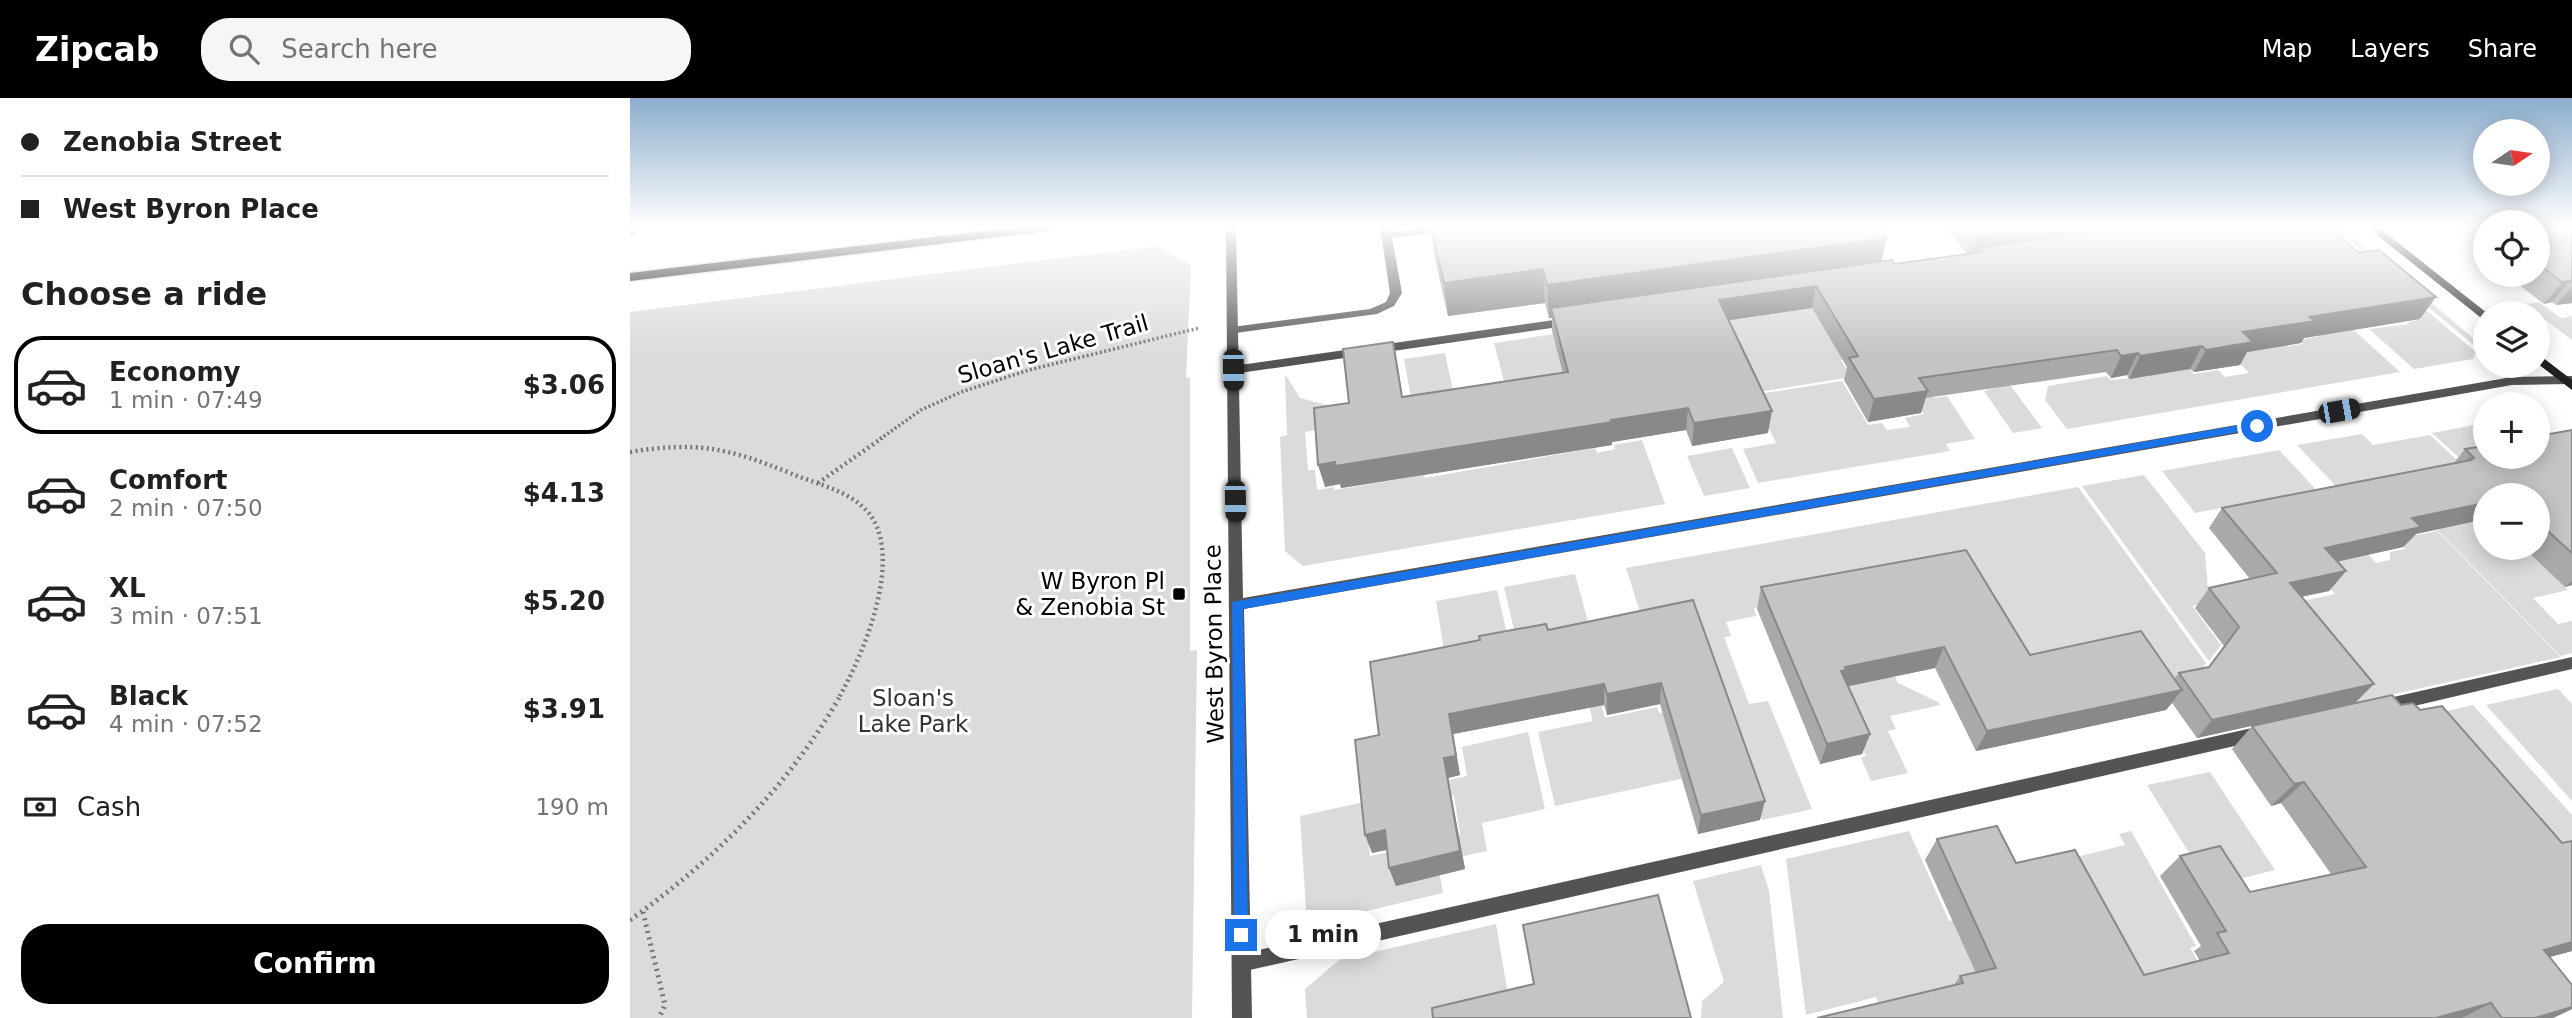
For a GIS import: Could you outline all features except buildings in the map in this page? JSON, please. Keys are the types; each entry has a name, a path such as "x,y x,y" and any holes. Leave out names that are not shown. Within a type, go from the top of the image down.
{"main road":[{"path":"630,277 685,270"}],"street":[{"name":"West Byron Place","path":"1231,270 1242,1018"},
{"path":"1232,331 1373,312 1390,304 1396,293 1392,270"},
{"path":"2426,270 2473,307"},
{"path":"1233,370 1583,320"},
{"path":"2550,367 2570,382"},
{"path":"1237,605 2512,381 2570,382"},
{"path":"2368,709 2572,663"},
{"path":"1241,963 2273,731"}],"path":[{"name":"Sloan's Lake Trail","path":"817,484 921,410 961,392 1029,370 1199,328"},
{"path":"630,452 671,445 704,446 755,459 852,496 873,519 883,558 870,631 847,685 807,749 730,836 643,912 630,920"},
{"path":"643,912 665,1005 659,1018"}],"green space":[{"name":"Sloan's Lake Park","path":"965,270 1191,270 1186,377 1190,378 1190,651 1197,650 1192,1018 630,1018 630,312"},
{"path":"2384,270 2392,270 2473,338 2473,344"},
{"path":"2379,271 2473,349 2473,359 2414,369 2369,329 2409,324 2408,322 2422,319 2367,273"},
{"path":"1846,285 1872,355 1841,360 1851,377 1753,393 1704,305"},
{"path":"2278,296 2345,322 2400,372 2067,429 2045,400 2048,386 2107,376 2110,380 2145,377 2147,322 2194,374 2218,370 2225,377 2249,373 2183,303 2283,342 2287,346 2303,344 2300,340 2319,336"},
{"path":"2550,310 2561,318 2572,316 2572,340 2550,323"},
{"path":"1600,327 1618,376 1509,400 1494,343"},
{"path":"1445,353 1459,419 1416,426 1404,359"},
{"path":"1285,374 1300,398 1327,405 1349,402 1356,424 1305,432 1308,470 1315,470 1317,490 1334,487 1334,490 1424,475 1425,478 1595,448 1597,453 1615,449 1614,445 1642,440 1665,504 1303,566 1285,551 1280,437 1287,435"},
{"path":"2002,374 2042,428 2013,433 1984,391 1995,388 1987,376"},
{"path":"1842,381 1868,425 1882,423 1887,430 1910,427 1905,418 1924,414 1911,395 1930,392 1935,398 1947,396 1975,439 1946,444 1950,451 1758,483 1743,449 1776,443 1753,395"},
{"path":"2473,425 2473,461 2466,464 2432,433"},
{"path":"2362,434 2373,445 2430,435 2461,464 2473,489 2473,560 2539,560 2568,590 2533,598 2558,624 2572,621 2572,653 2561,656 2437,530 2441,529 2403,490 2349,500 2297,445"},
{"path":"1732,448 1750,488 1704,496 1687,456"},
{"path":"2279,450 2337,512 2331,514 2376,563 2390,560 2390,552 2405,549 2397,539 2437,531 2561,657 2313,712 2284,605 2335,594 2266,513 2226,507 2195,513 2162,471"},
{"path":"2144,475 2205,553 2209,602 2192,606 2221,645 2209,661 2082,486"},
{"path":"2078,487 2206,663 2193,683 2065,731 1967,567 1882,650 1898,683 1940,705 1890,716 1896,729 1888,731 1908,773 1871,781 1861,758 1866,756 1801,599 1754,608 1756,616 1726,622 1731,636 1724,637 1749,704 1768,701 1812,809 1762,820 1743,766 1642,618 1626,568"},
{"path":"1575,574 1590,629 1589,659 1605,718 1657,707 1659,713 1677,710 1708,773 1555,806 1538,732 1593,721 1569,633 1517,643 1504,587"},
{"path":"1497,590 1509,643 1451,692 1436,601"},
{"path":"2558,689 2572,704 2572,801 2486,705"},
{"path":"2473,705 2572,815 2572,874 2411,719"},
{"path":"1528,732 1545,809 1482,823 1487,851 1451,859 1441,839 1460,835 1454,795 1435,799 1432,784 1467,776 1462,747"},
{"path":"2210,772 2275,870 2227,882 2194,861 2147,785"},
{"path":"1364,802 1370,856 1434,842 1443,893 1307,925 1300,816"},
{"path":"1909,831 1949,921 1954,920 2043,969 1881,1011 1876,997 1806,1015 1786,859"},
{"path":"2131,831 2196,946 2190,948 2202,968 2128,987 2060,861 2125,845 2119,834"},
{"path":"1761,865 1769,891 1783,1018 1701,1018 1702,1001 1724,982 1693,881"},
{"path":"1496,924 1512,1018 1307,1018 1305,989 1339,960"}],"place":[{"name":"W Byron Pl & Zenobia St","path":"1179,594"}],"route":[{"path":"1241,935 1237,605 2257,426"}]}
